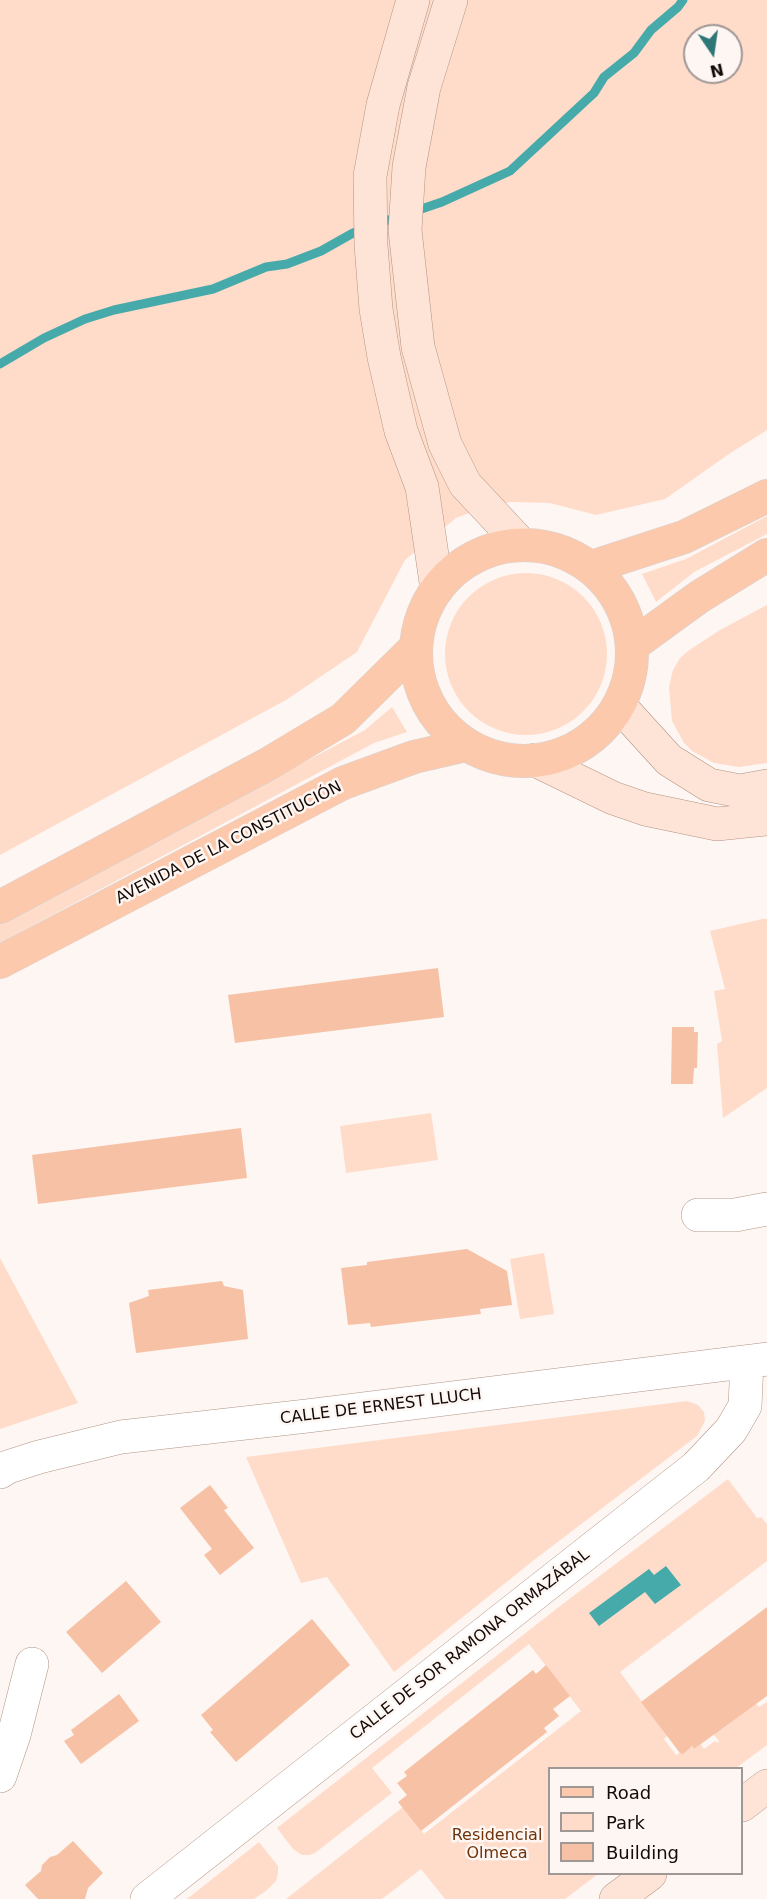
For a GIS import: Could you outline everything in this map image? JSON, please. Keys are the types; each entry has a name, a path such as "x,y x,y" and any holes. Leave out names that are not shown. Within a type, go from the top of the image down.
{"main road":[{"path":"450,3 424,87 409,167 405,230 418,347 445,444 465,484 521,544"},
{"path":"410,12 383,105 370,176 371,245 376,309 384,357 401,431 422,487 437,589"},
{"path":"592,567 684,537 767,496"},
{"path":"521,544 564,551 592,567 622,604 633,645 632,671 619,705 593,736 565,753 535,760 508,761 466,745 434,711 420,681 416,647 420,621 437,589 452,572 485,552 521,544"},
{"path":"633,645 699,597 767,555"},
{"path":"0,907 268,764 343,719 416,647"},
{"path":"619,705 669,760 709,785 740,791 767,786"},
{"name":"AVENIDA DE LA CONSTITUCIÓN","path":"0,962 343,783 414,757 466,745"},
{"path":"535,760 613,798 645,808 717,824 767,819"},
{"path":"743,1804 767,1786"},
{"path":"616,1899 649,1875"}],"street":[{"path":"698,1215 735,1215 767,1209"},
{"name":"CALLE DE ERNEST LLUCH","path":"0,1472 39,1457 122,1437 757,1360"},
{"name":"CALLE DE SOR RAMONA ORMAZÁBAL","path":"147,1899 696,1467 731,1430 745,1406 757,1360"},
{"path":"0,1776 14,1735 32,1664"}],"green space":[{"path":"0,0 767,0 767,430 665,499 596,515 550,503 510,502 483,508 456,518 405,560 357,652 286,700 0,855"},
{"path":"767,516 767,534 694,572 656,602 642,574 686,559"},
{"path":"526,573 542,574 557,579 584,596 601,623 606,638 606,670 601,685 584,712 557,729 542,734 526,735 510,734 495,729 468,712 451,685 446,670 445,654 446,638 451,623 468,596 495,579 510,574"},
{"path":"767,605 767,763 739,767 714,763 692,751 684,743 672,721 669,687 673,670 680,658 688,651 720,630"},
{"path":"392,707 407,732 374,743 0,943 0,923 365,730"},
{"path":"767,919 767,1088 723,1118 717,1044 722,1041 714,991 725,989 710,931"},
{"path":"431,1113 438,1160 346,1173 340,1126"},
{"path":"544,1253 554,1314 520,1319 510,1259"},
{"path":"0,1258 78,1403 0,1429"},
{"path":"687,1401 698,1405 704,1412 705,1421 697,1436 534,1560 394,1672 327,1577 301,1583 246,1457"},
{"name":"Residencial Olmeca","path":"728,1479 757,1518 761,1517 767,1524 767,1561 620,1672 667,1736 664,1739 676,1755 691,1746 694,1749 701,1744 704,1749 715,1741 717,1743 719,1741 713,1734 752,1699 759,1707 767,1702 767,1745 737,1767 548,1767 548,1875 597,1875 565,1899 445,1899 421,1869 382,1899 286,1899 403,1807 424,1834 581,1711 529,1644 372,1768 392,1793 315,1853 302,1855 293,1849 277,1828 560,1606"},
{"path":"259,1842 278,1866 276,1881 267,1890 254,1899 187,1899"}],"water":[{"path":"666,1566 681,1585 655,1604 645,1592 599,1626 589,1613 649,1569 654,1575"}],"building":[{"path":"438,968 444,1017 235,1043 228,995"},
{"path":"672,1027 694,1027 694,1032 698,1032 697,1068 694,1068 693,1084 671,1084"},
{"path":"241,1128 247,1178 38,1204 32,1155"},
{"path":"467,1249 507,1271 512,1305 480,1309 481,1314 371,1327 370,1323 348,1325 341,1268 367,1265 367,1262"},
{"path":"222,1281 224,1286 243,1290 248,1339 136,1353 129,1303 149,1296 148,1290"},
{"path":"210,1485 228,1508 224,1510 254,1548 220,1575 204,1555 212,1549 180,1508"},
{"path":"126,1581 161,1622 102,1673 66,1632"},
{"path":"767,1607 767,1696 694,1749 692,1746 683,1754 680,1753 641,1702"},
{"path":"312,1619 350,1665 236,1762 210,1732 213,1730 201,1715"},
{"path":"546,1665 570,1696 553,1709 559,1716 544,1728 547,1732 421,1831 398,1802 407,1795 397,1783 407,1776 404,1772 533,1670 536,1674"},
{"path":"119,1694 139,1721 81,1764 64,1741 74,1735 71,1730"},
{"path":"73,1841 103,1873 88,1888 85,1899 38,1899 25,1885 41,1871 42,1865 50,1857 57,1855"}],"waterway":[{"path":"377,224 442,202 510,171 594,93 604,77 634,53 651,30 683,0"},
{"path":"0,364 44,338 85,319 114,310 213,289 266,267 287,264 321,251 364,229"}]}
